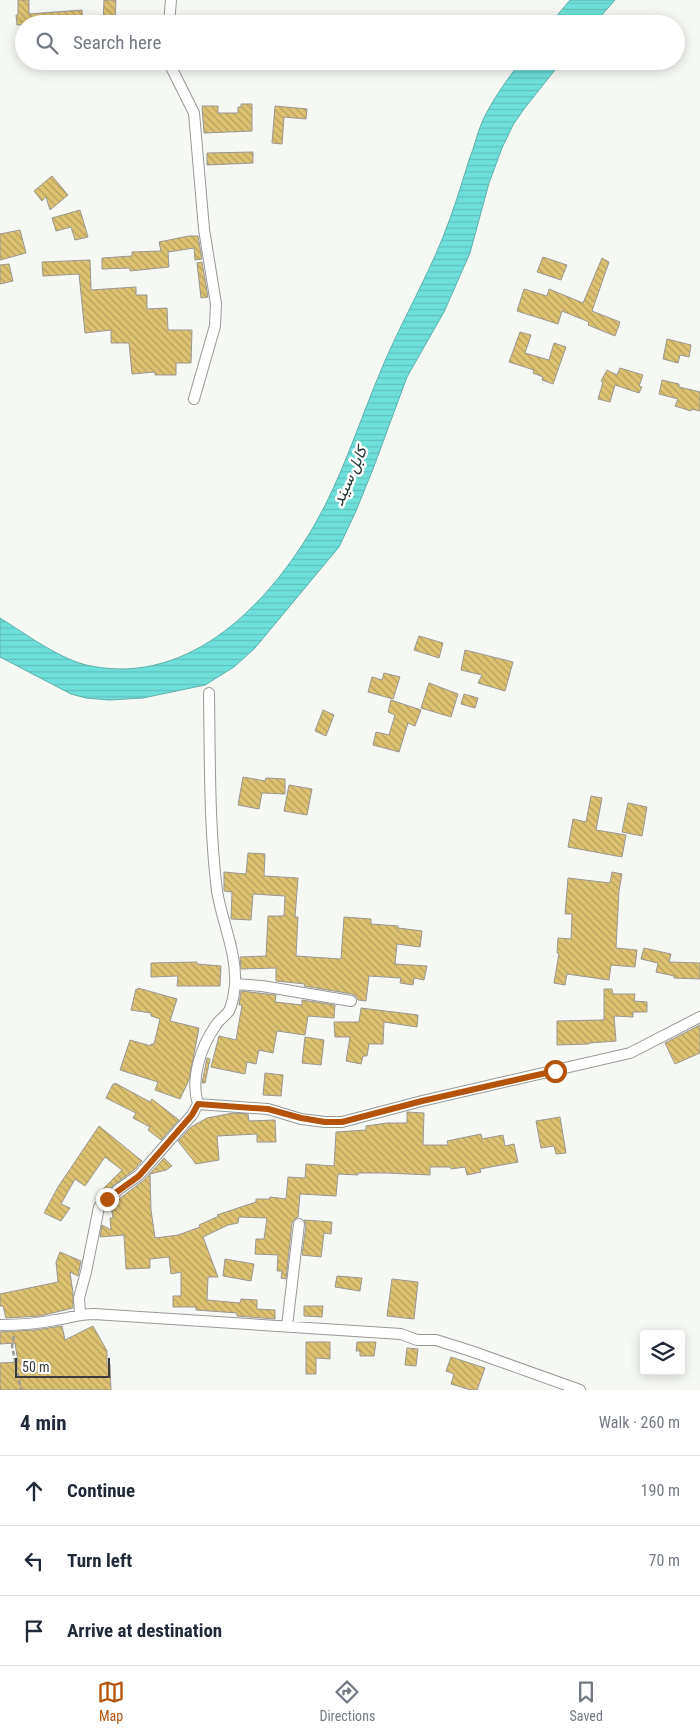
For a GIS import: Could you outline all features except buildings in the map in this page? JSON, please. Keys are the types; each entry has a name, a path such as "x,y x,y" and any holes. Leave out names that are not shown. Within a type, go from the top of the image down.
{"street":[{"path":"170,15 171,0"},
{"path":"172,70 194,113 204,229 216,304 215,326 194,399"},
{"path":"80,1314 79,1298 99,1207 118,1189 139,1176 192,1115 198,1104 195,1081 204,1047 216,1024 228,1011 234,997 234,967 218,893 214,859 211,817 209,693"},
{"path":"235,984 262,986 352,1001"},
{"path":"198,1104 268,1109 301,1118 325,1122 342,1122 422,1101 630,1054 700,1017"},
{"path":"287,1326 299,1224"},
{"path":"0,1325 54,1321 80,1314 153,1317 401,1334 417,1340 436,1340 580,1390"}],"path":[{"path":"16,1325 12,1346 21,1390"}],"water":[{"path":"570,0 615,0 602,15 558,15"},
{"name":"کابل سيند","path":"514,70 555,70 513,125 502,148 489,183 470,253 444,312 407,377 373,469 339,547 255,648 234,667 205,685 143,698 109,700 86,698 71,694 0,657 0,618 56,653 80,663 91,666 127,669 162,663 194,650 224,632 251,608 275,582 297,553 325,506 386,358 443,237 482,122"}],"route":[{"path":"107,1199 118,1189 139,1176 192,1115 198,1104 245,1106 268,1109 325,1122 342,1122 380,1111 555,1071"}]}
